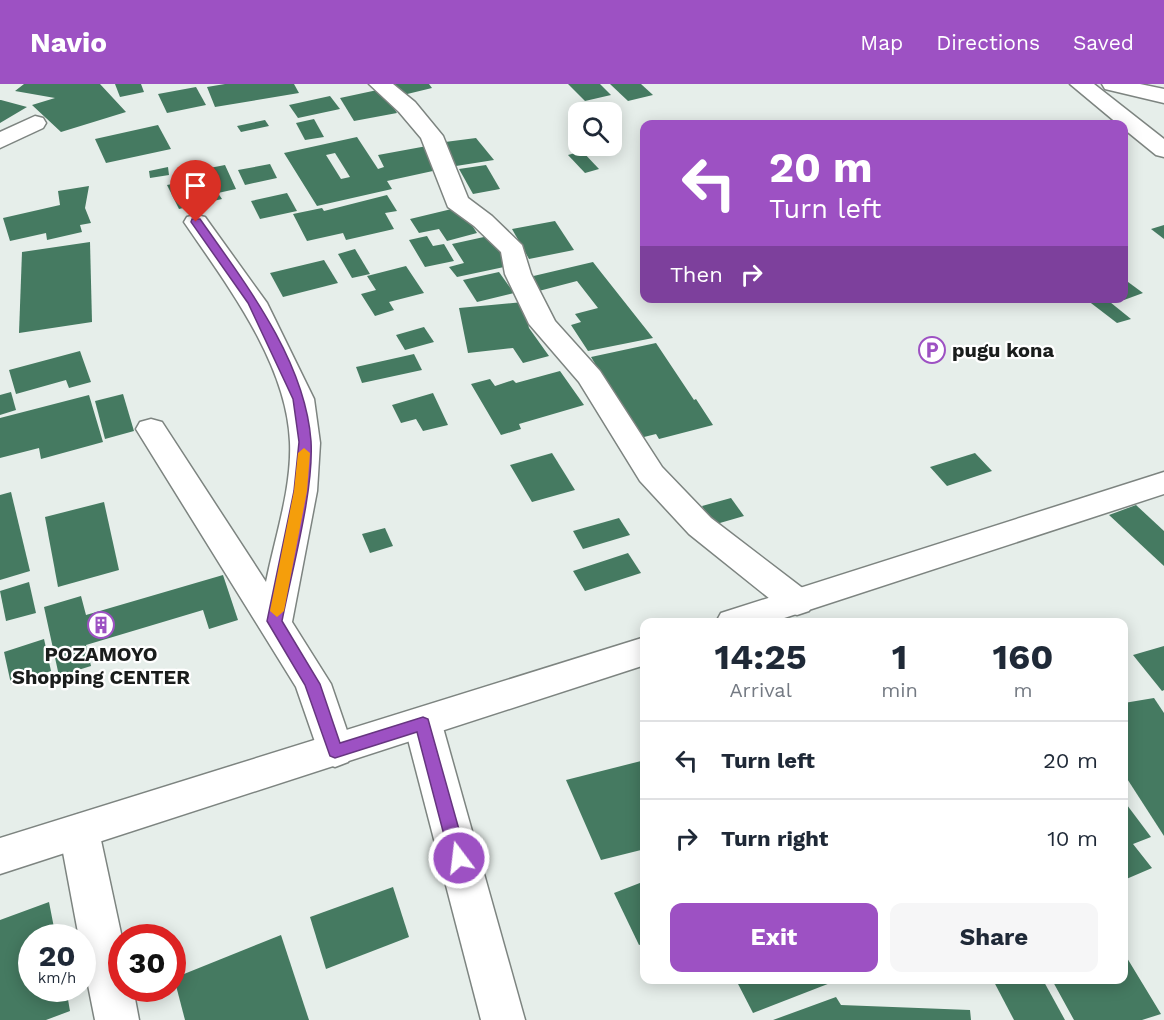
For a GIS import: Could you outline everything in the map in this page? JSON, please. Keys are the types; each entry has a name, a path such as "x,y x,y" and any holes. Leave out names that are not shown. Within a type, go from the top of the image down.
{"street":[{"path":"380,84 402,102 432,136 457,202 483,221 513,250 518,274 543,324 590,377 651,474 700,526 796,602"},
{"path":"1081,84 1126,120"},
{"path":"1113,84 1164,96"},
{"path":"1128,121 1164,150"},
{"path":"0,141 35,123"},
{"path":"196,222 254,303 299,399 305,442 301,491 274,621"},
{"path":"151,429 313,684 335,751"},
{"path":"746,618 1164,483"},
{"path":"0,856 423,724 640,653"},
{"path":"423,724 503,1020"},
{"path":"79,831 117,1020"}],"building":[{"path":"24,84 100,84 126,112 61,132 32,105 55,98 15,91"},
{"path":"115,84 141,84 144,92 120,97"},
{"path":"225,84 294,84 299,93 215,107 207,87"},
{"path":"392,84 429,84 432,88 399,96"},
{"path":"568,84 600,84 611,95 585,101"},
{"path":"610,84 641,84 653,95 628,101"},
{"path":"196,87 206,105 167,113 158,94"},
{"path":"382,89 397,113 354,121 340,98"},
{"path":"330,96 340,109 298,118 289,105"},
{"path":"1,100 27,107 0,123"},
{"path":"314,119 324,137 305,140 296,123"},
{"path":"265,120 269,126 241,132 237,126"},
{"path":"158,125 171,149 106,163 95,139"},
{"path":"357,137 378,169 384,167 378,155 427,146 442,169 387,181 392,189 317,206 284,153","holes":["335,153 350,177 341,179 326,155"]},
{"path":"476,138 494,160 456,166 445,142"},
{"path":"569,156 587,156 599,169 585,173"},
{"path":"270,164 277,178 245,185 238,170"},
{"path":"225,165 236,189 218,193 222,199 179,209 167,185 188,181 184,173"},
{"path":"486,165 500,189 473,194 459,169"},
{"path":"168,167 169,175 150,178 149,171"},
{"path":"89,186 85,208 91,223 80,225 82,232 47,240 46,233 10,241 3,218 60,205 58,191"},
{"path":"287,193 297,211 260,219 251,201"},
{"path":"387,195 397,211 385,213 394,229 346,240 343,233 307,241 293,214 322,208 324,211"},
{"path":"460,207 477,233 447,241 439,229 419,233 410,219"},
{"path":"555,221 574,250 529,259 512,229"},
{"path":"1164,225 1164,239 1151,229"},
{"path":"493,235 513,265 457,277 449,267 464,263 452,244"},
{"path":"427,236 433,246 444,244 454,261 425,267 409,240"},
{"path":"90,242 92,322 19,333 22,252"},
{"path":"355,249 370,274 352,278 338,254"},
{"path":"324,260 338,283 283,297 270,273"},
{"path":"593,262 653,338 588,351 571,325 581,322 575,314 598,308 577,281 535,292 525,278"},
{"path":"406,266 424,293 389,302 394,310 375,316 361,294 376,290 367,276"},
{"path":"499,272 514,293 477,302 463,280"},
{"path":"1128,282 1143,293 1128,299"},
{"path":"523,302 529,328 549,356 523,363 513,348 468,353 459,308"},
{"path":"1091,303 1111,303 1131,319 1117,323"},
{"path":"424,327 434,342 405,350 396,335"},
{"path":"656,343 713,425 659,439 656,434 640,438 591,357"},
{"path":"80,351 91,382 69,388 66,380 16,394 9,370"},
{"path":"414,354 422,370 362,383 356,367"},
{"path":"560,371 584,405 519,424 521,429 501,435 471,384 490,379 495,386 513,380 516,383"},
{"path":"11,392 16,410 0,415 0,395"},
{"path":"433,393 448,425 423,431 416,419 401,423 392,405"},
{"path":"123,394 134,431 105,439 95,401"},
{"path":"89,395 103,442 41,459 39,448 0,458 0,418"},
{"path":"552,453 575,490 532,502 510,465"},
{"path":"975,453 992,471 947,486 930,467"},
{"path":"11,492 30,571 0,580 0,495"},
{"path":"731,498 744,516 713,525 702,506"},
{"path":"104,502 119,570 58,587 45,517"},
{"path":"1136,505 1164,531 1164,566 1109,515"},
{"path":"619,518 630,535 583,549 573,531"},
{"path":"385,528 393,546 370,553 362,534"},
{"path":"628,553 641,573 585,591 573,571"},
{"name":"POZAMOYO Shopping CENTER","path":"223,575 238,620 209,629 203,610 86,645 91,666 59,676 44,607 81,596 86,615"},
{"path":"29,582 36,613 6,621 0,591"},
{"path":"44,639 51,671 11,684 4,652"},
{"path":"1164,646 1164,690 1162,691 1133,655"},
{"path":"1154,698 1164,713 1164,836 1128,780 1128,702"},
{"path":"640,761 640,850 601,860 566,780"},
{"path":"1128,806 1151,837 1133,844 1152,868 1128,878"},
{"path":"640,883 640,945 639,945 614,893"},
{"path":"393,887 409,937 326,969 310,917"},
{"path":"49,902 53,924 18,924 18,1002 68,1002 70,1011 46,1020 0,1020 0,920"},
{"path":"281,935 309,1020 185,1020 180,1002 186,1002 186,973"},
{"path":"1128,960 1161,1014 1142,1020 1074,1020 1054,984 1128,984"},
{"path":"738,984 828,984 753,1013"},
{"path":"995,984 1045,984 1065,1020 1014,1020"},
{"path":"836,997 841,1005 970,1010 971,1020 773,1020"}],"slow traffic":[{"path":"277,611 301,491 304,453"}],"place":[{"name":"pugu kona","path":"932,350"},
{"name":"POZAMOYO Shopping CENTER","path":"101,625"}],"route":[{"path":"196,222 254,303 282,357 299,399 305,442 301,491 291,549 274,621 313,684 335,751 423,724 459,858"}]}
